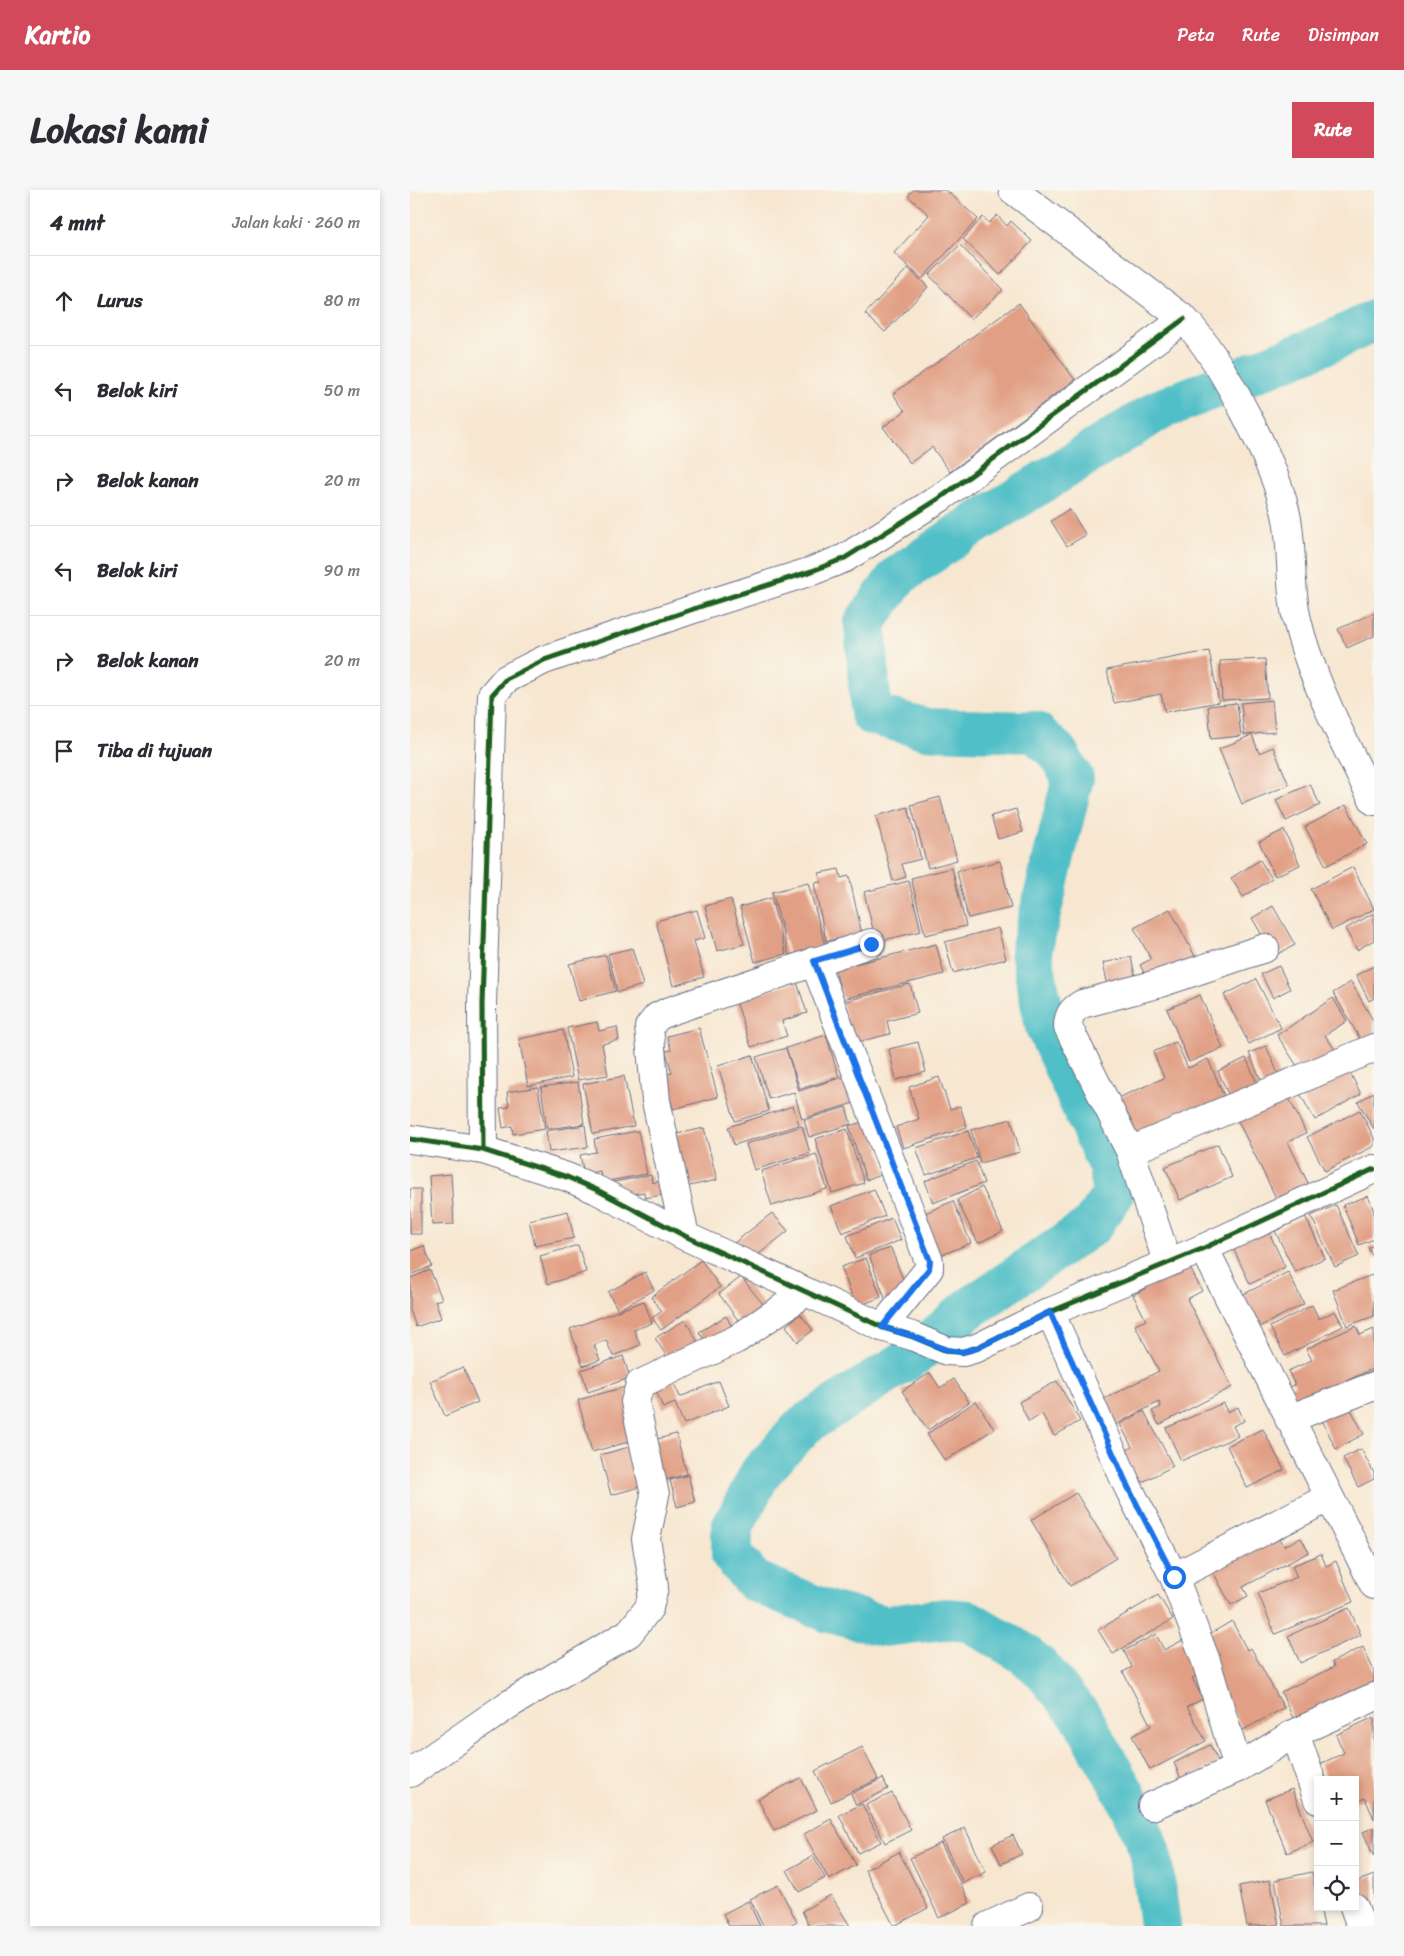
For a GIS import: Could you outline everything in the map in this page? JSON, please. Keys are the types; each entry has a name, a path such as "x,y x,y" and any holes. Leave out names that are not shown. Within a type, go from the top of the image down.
{"street":[{"path":"1013,190 1184,319 1204,344 1242,409 1264,454 1282,499 1287,520 1292,588 1302,638 1321,687 1374,801"},
{"path":"483,1150 482,1004 492,695 500,684 544,660 812,571 845,558 940,498 1184,319"},
{"path":"685,1236 656,1101 649,1027 657,1017 668,1012 814,961 871,944"},
{"path":"1167,1262 1130,1151 1068,1027 1068,1020 1072,1010 1082,1004 1157,984 1264,948"},
{"path":"814,961 930,1261 929,1269 882,1327"},
{"path":"1130,1151 1374,1048"},
{"path":"410,1139 483,1150 567,1177 685,1236 882,1327 912,1336 947,1350 962,1352 977,1348 1050,1312 1204,1248 1374,1169"},
{"path":"1204,1248 1328,1498 1374,1585"},
{"path":"410,1773 508,1704 630,1633 640,1621 652,1600 654,1587 646,1539 656,1495 635,1402 640,1384 736,1339 806,1292"},
{"path":"1050,1312 1128,1487 1174,1577 1206,1661 1238,1768"},
{"path":"1289,1419 1374,1386"},
{"path":"1174,1577 1328,1498"},
{"path":"1152,1806 1238,1768 1296,1733 1374,1697"},
{"path":"1296,1733 1314,1788"},
{"path":"988,1926 1029,1907"},
{"path":"1355,1911 1360,1926"}],"building":[{"path":"913,190 946,190 978,219 922,279 894,253 929,215 908,196"},
{"path":"997,215 1007,226 1011,221 1032,241 1000,275 963,239 983,217 989,223"},
{"path":"960,245 1003,290 971,319 929,275"},
{"path":"908,268 928,287 885,332 865,314"},
{"path":"1019,303 1075,380 950,472 932,447 910,463 883,427 905,411 893,394"},
{"path":"1069,509 1086,535 1067,546 1051,521"},
{"path":"1374,613 1374,636 1347,648 1338,629"},
{"path":"1209,651 1219,702 1165,712 1161,694 1114,703 1107,670"},
{"path":"1265,659 1268,698 1222,700 1220,661"},
{"path":"1272,700 1275,732 1244,735 1241,703"},
{"path":"1237,703 1241,736 1211,739 1208,706"},
{"path":"1252,735 1259,753 1273,747 1289,785 1242,804 1219,749"},
{"path":"1310,784 1320,805 1286,821 1276,800"},
{"path":"940,797 957,860 928,868 911,805"},
{"path":"1346,805 1367,844 1326,866 1305,827"},
{"path":"908,807 921,859 902,864 906,877 893,881 876,816"},
{"path":"1016,809 1023,832 998,839 991,816"},
{"path":"1284,830 1300,865 1275,876 1259,842"},
{"path":"1260,860 1272,879 1243,897 1231,878"},
{"path":"1000,861 1011,908 968,918 957,871"},
{"path":"1353,867 1374,909 1332,930 1311,889"},
{"path":"952,868 966,926 925,935 911,878"},
{"path":"839,869 841,878 849,876 862,934 826,941 814,883 821,882 819,873"},
{"path":"909,881 921,931 876,942 864,892"},
{"path":"808,883 825,945 789,955 772,892"},
{"path":"771,898 786,954 755,962 740,907"},
{"path":"731,899 744,944 717,951 705,906"},
{"path":"1273,906 1295,945 1274,956 1252,918"},
{"path":"1170,909 1197,960 1150,984 1140,965 1151,959 1134,928"},
{"path":"697,910 705,938 694,941 704,977 673,986 656,921"},
{"path":"1374,913 1374,940 1357,950 1345,929"},
{"path":"998,928 1006,959 953,973 945,942"},
{"path":"936,944 944,974 843,999 835,969"},
{"path":"632,948 643,985 618,992 608,954"},
{"path":"606,955 616,991 579,1001 569,964"},
{"path":"1131,957 1137,985 1109,991 1103,963"},
{"path":"1279,966 1290,989 1273,998 1261,974"},
{"path":"1374,966 1374,998 1369,1001 1356,975"},
{"path":"1256,979 1281,1028 1249,1044 1224,995"},
{"path":"797,982 807,1013 782,1021 787,1036 751,1047 736,1001"},
{"path":"1351,982 1374,1022 1374,1042 1365,1047 1333,993"},
{"path":"910,984 918,1013 887,1021 890,1034 853,1043 842,1002"},
{"path":"1200,995 1223,1048 1189,1062 1167,1009"},
{"path":"1333,998 1347,1021 1325,1035 1337,1053 1303,1075 1277,1035"},
{"path":"597,1022 599,1031 617,1027 619,1040 602,1044 608,1075 578,1080 567,1028"},
{"path":"699,1028 718,1097 673,1109 664,1075 672,1073 666,1051 671,1050 667,1036"},
{"path":"563,1030 572,1077 528,1086 519,1039"},
{"path":"826,1035 839,1077 800,1089 786,1048"},
{"path":"918,1042 926,1072 896,1080 889,1049"},
{"path":"1176,1042 1188,1068 1208,1059 1227,1103 1131,1145 1111,1101 1164,1078 1153,1052"},
{"path":"1266,1046 1281,1080 1264,1087 1249,1053"},
{"path":"786,1048 799,1091 846,1076 854,1103 802,1119 794,1092 769,1099 756,1057"},
{"path":"752,1055 769,1111 735,1121 718,1066"},
{"path":"1246,1058 1260,1090 1232,1103 1218,1071"},
{"path":"1347,1067 1361,1094 1315,1120 1300,1094"},
{"path":"624,1076 634,1126 593,1134 583,1084"},
{"path":"939,1077 950,1109 960,1106 967,1127 903,1148 896,1127 919,1119 909,1087"},
{"path":"578,1082 584,1124 547,1129 541,1087"},
{"path":"538,1087 545,1129 513,1134 512,1126 503,1128 500,1108 509,1107 507,1092"},
{"path":"1374,1092 1374,1129 1358,1102"},
{"path":"1287,1094 1306,1133 1288,1142 1310,1187 1278,1202 1237,1119"},
{"path":"793,1106 799,1125 734,1145 728,1127"},
{"path":"846,1107 851,1124 809,1137 804,1120"},
{"path":"1360,1110 1374,1138 1374,1146 1325,1171 1307,1137"},
{"path":"1011,1119 1020,1152 980,1163 971,1130"},
{"path":"869,1120 887,1173 866,1180 849,1126"},
{"path":"585,1125 588,1147 549,1152 546,1131"},
{"path":"802,1126 810,1153 754,1170 746,1144"},
{"path":"704,1128 717,1180 685,1187 672,1135"},
{"path":"847,1129 864,1183 832,1193 815,1139"},
{"path":"638,1131 647,1174 602,1182 600,1171 584,1174 580,1155 596,1152 594,1139"},
{"path":"968,1131 977,1158 926,1175 916,1148"},
{"path":"1218,1144 1232,1177 1180,1200 1165,1167"},
{"path":"816,1154 827,1189 772,1206 761,1171"},
{"path":"976,1161 984,1183 933,1203 925,1181"},
{"path":"451,1174 454,1224 432,1225 429,1176"},
{"path":"651,1175 652,1183 664,1180 667,1194 645,1198 644,1192 616,1197 613,1182"},
{"path":"982,1187 1003,1231 978,1243 957,1200"},
{"path":"410,1189 421,1189 421,1234 410,1234"},
{"path":"874,1189 885,1216 842,1233 831,1206"},
{"path":"1368,1196 1374,1211 1374,1239 1359,1245 1343,1205"},
{"path":"953,1201 971,1243 939,1256 921,1215"},
{"path":"1336,1205 1359,1256 1335,1267 1311,1216"},
{"path":"568,1211 574,1238 535,1246 529,1220"},
{"path":"772,1213 788,1231 749,1262 734,1243"},
{"path":"1305,1216 1325,1258 1295,1272 1275,1231"},
{"path":"892,1218 901,1240 855,1258 847,1236"},
{"path":"1268,1230 1285,1267 1250,1284 1232,1246"},
{"path":"578,1245 586,1272 548,1284 540,1256"},
{"path":"1374,1245 1374,1259 1368,1248"},
{"path":"424,1246 432,1266 410,1275 410,1251"},
{"path":"891,1248 907,1290 888,1306 869,1255"},
{"path":"866,1258 881,1297 856,1307 841,1267"},
{"path":"701,1260 720,1287 661,1330 652,1318 662,1311 651,1297"},
{"path":"1189,1266 1202,1291 1187,1299 1232,1387 1159,1425 1152,1411 1161,1407 1159,1402 1109,1428 1096,1403 1159,1371 1135,1325 1146,1320 1133,1295"},
{"path":"430,1270 442,1299 435,1301 441,1318 416,1327 410,1310 410,1278"},
{"path":"645,1272 654,1290 618,1310 608,1292"},
{"path":"1288,1272 1304,1304 1259,1327 1242,1295"},
{"path":"1372,1275 1374,1281 1374,1316 1347,1326 1333,1290"},
{"path":"741,1277 767,1309 743,1327 719,1294"},
{"path":"644,1301 652,1323 634,1330 640,1345 613,1356 606,1340 594,1345 600,1360 583,1366 570,1329"},
{"path":"1312,1305 1319,1319 1335,1311 1343,1326 1285,1356 1270,1327"},
{"path":"800,1314 813,1330 798,1342 786,1326"},
{"path":"726,1316 736,1334 710,1350 699,1332"},
{"path":"685,1320 698,1342 669,1360 655,1338"},
{"path":"1356,1326 1360,1335 1374,1329 1374,1368 1290,1407 1282,1390 1295,1385 1288,1371 1312,1360 1306,1349"},
{"path":"623,1356 630,1378 588,1392 581,1370"},
{"path":"463,1367 478,1402 445,1416 430,1381"},
{"path":"930,1373 940,1388 954,1379 969,1402 928,1430 902,1391"},
{"path":"673,1381 680,1397 719,1381 729,1406 684,1424 675,1403 663,1408 655,1388"},
{"path":"1057,1381 1080,1421 1054,1436 1042,1414 1029,1422 1019,1402"},
{"path":"625,1387 639,1439 592,1452 578,1400"},
{"path":"976,1401 994,1429 945,1461 927,1434"},
{"path":"1223,1403 1227,1412 1238,1407 1244,1421 1233,1426 1238,1436 1181,1461 1166,1428"},
{"path":"1348,1404 1364,1434 1336,1449 1321,1418"},
{"path":"1144,1411 1173,1466 1135,1486 1118,1455 1132,1447 1120,1424"},
{"path":"1263,1429 1284,1470 1247,1488 1227,1446"},
{"path":"676,1434 687,1474 611,1495 600,1455"},
{"path":"1361,1449 1374,1473 1374,1479 1358,1487 1343,1458"},
{"path":"688,1475 695,1502 677,1507 670,1480"},
{"path":"1076,1493 1116,1558 1070,1586 1031,1520"},
{"path":"1278,1535 1284,1546 1301,1538 1309,1552 1243,1587 1248,1596 1231,1605 1212,1570"},
{"path":"1321,1554 1326,1566 1336,1561 1353,1602 1275,1634 1258,1593 1297,1577 1292,1566"},
{"path":"1158,1595 1173,1619 1113,1654 1098,1630"},
{"path":"1349,1608 1361,1635 1300,1663 1288,1636"},
{"path":"1232,1621 1247,1650 1251,1648 1284,1708 1243,1730 1211,1670 1206,1636"},
{"path":"1156,1634 1164,1650 1183,1640 1201,1673 1192,1678 1203,1699 1187,1707 1206,1741 1150,1770 1132,1736 1151,1726 1123,1672 1132,1667 1124,1651"},
{"path":"1363,1647 1374,1671 1374,1696 1299,1731 1281,1692 1334,1667 1332,1662"},
{"path":"1374,1717 1374,1819 1365,1798 1359,1800 1359,1776 1325,1776 1320,1764 1344,1753 1336,1735"},
{"path":"1210,1745 1219,1763 1182,1781 1174,1763"},
{"path":"862,1747 878,1779 831,1802 815,1771"},
{"path":"801,1778 817,1810 774,1831 758,1799"},
{"path":"883,1778 888,1789 856,1805 851,1794"},
{"path":"1292,1789 1313,1842 1287,1853 1265,1800"},
{"path":"892,1793 911,1830 885,1843 866,1805"},
{"path":"862,1804 881,1842 858,1853 839,1815"},
{"path":"831,1819 856,1865 829,1880 804,1834"},
{"path":"1374,1827 1374,1857 1363,1832"},
{"path":"965,1828 986,1872 963,1883 942,1839"},
{"path":"1013,1835 1022,1854 1001,1864 992,1845"},
{"path":"941,1843 970,1903 939,1918 910,1858"},
{"path":"899,1852 928,1908 894,1926 865,1870"},
{"path":"813,1856 825,1878 799,1892 787,1870"},
{"path":"1312,1872 1314,1911 1321,1911 1324,1926 1284,1926 1275,1880"},
{"path":"1374,1875 1374,1924 1359,1901 1359,1881"},
{"path":"1270,1880 1279,1925 1247,1926 1239,1886"},
{"path":"778,1885 797,1922 790,1926 763,1926 750,1899"},
{"path":"831,1895 850,1926 809,1926 802,1911"},
{"path":"748,1901 760,1926 729,1926 723,1914"}],"waterway":[{"path":"1160,1926 1150,1850 1125,1794 1083,1719 1043,1670 1023,1653 969,1621 945,1619 885,1626 829,1612 754,1581 732,1555 732,1528 761,1472 804,1425 915,1355 967,1310 1091,1226 1113,1195 1109,1167 1046,1027 1031,951 1073,778 1057,752 1035,732 927,729 871,714 865,622 898,576 962,532 1159,410 1332,341 1374,321"}],"cycle path":[{"path":"483,1150 482,1004 492,695 506,679 544,660 812,571 845,558 940,498 1184,319"},
{"path":"410,1139 483,1150 567,1177 597,1190 685,1236 882,1327 912,1336 947,1351 963,1352 977,1348 1050,1312 1204,1248 1374,1169"}],"route":[{"path":"871,944 814,961 930,1261 929,1269 882,1327 912,1336 947,1350 962,1352 977,1348 1050,1312 1128,1487 1174,1577"}]}
